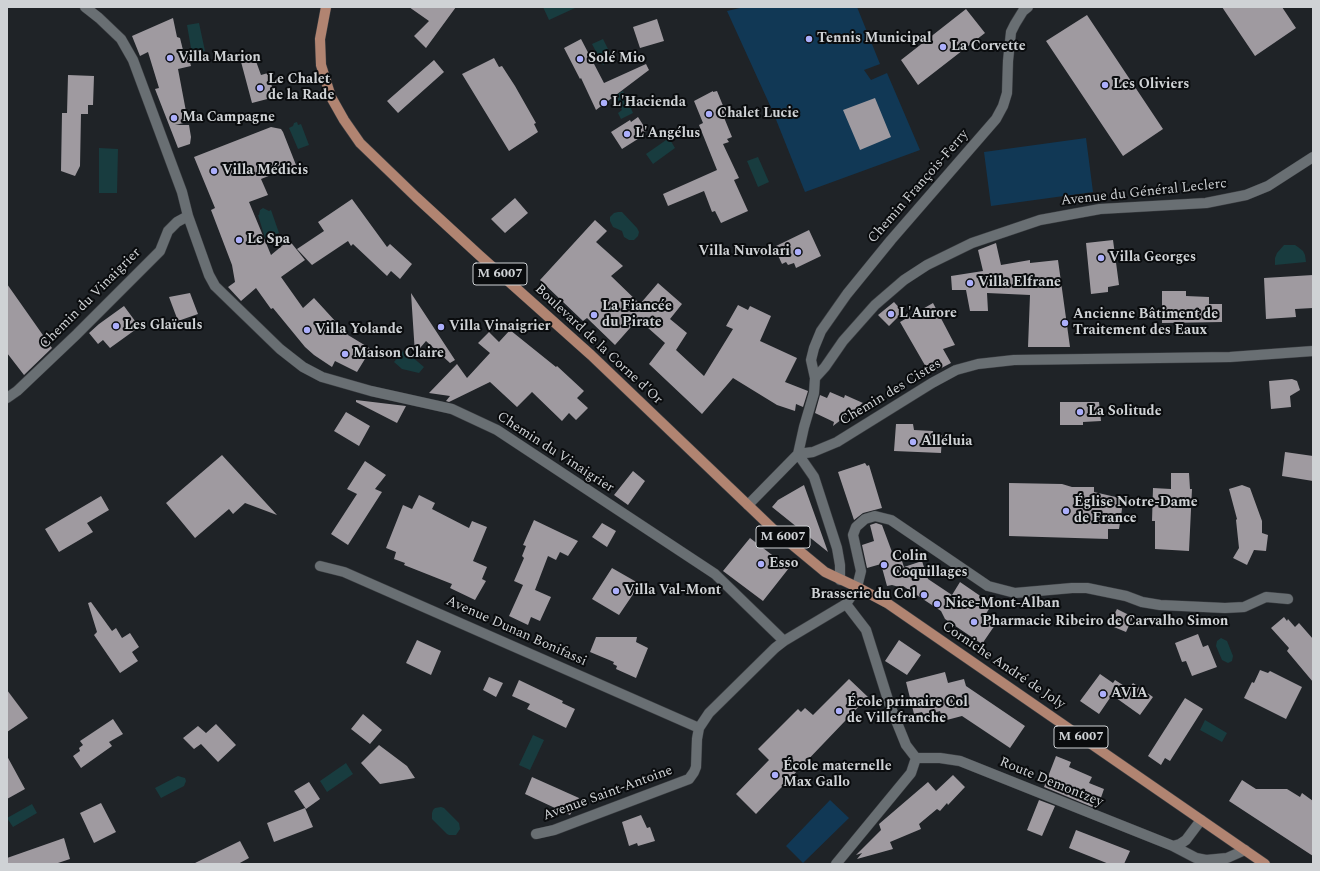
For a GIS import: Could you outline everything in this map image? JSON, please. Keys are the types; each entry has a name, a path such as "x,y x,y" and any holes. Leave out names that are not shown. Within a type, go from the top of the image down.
{"main road":[{"name":"Boulevard de la Corne d'Or","path":"326,7 320,39 321,65 331,97 344,120 360,143 473,250 591,355 773,529 818,567 840,580"},
{"name":"Corniche André de Joly","path":"840,580 887,603 1265,864"}],"street":[{"name":"Chemin du Vinaigrier","path":"84,7 121,39 133,60 182,192 188,216 214,286 280,349 303,366 322,377 341,383 452,409 497,430 715,574 784,641"},
{"name":"Chemin François-Ferry","path":"815,378 811,360 814,348 821,331 841,302 891,240 996,119 1003,106 1007,93 1011,32 1025,8"},
{"name":"Avenue du Général Leclerc","path":"815,378 826,367 843,341 875,305 904,280 927,265 972,243 1040,220 1100,209 1206,204 1246,195 1268,186 1313,157"},
{"name":"Chemin du Vinaigrier","path":"7,398 17,391 82,329 160,251 168,231 177,222 188,216"},
{"name":"Chemin des Cistes","path":"798,454 813,452 837,442 932,383 956,370 978,364 1014,360 1230,357 1313,351"},
{"path":"748,505 798,454 814,393 815,378"},
{"path":"798,454 814,477 837,548 840,565 840,580"},
{"path":"699,728 709,713 775,648 784,641 846,604 857,587 861,571 853,535 856,526 865,519 875,516 891,520 988,586 1015,593 1087,588 1160,605 1225,608 1244,607 1266,597 1288,599"},
{"name":"Avenue Dunan Bonifassi","path":"320,566 344,572 699,728"},
{"path":"836,864 911,773 916,758 906,745 889,703 866,630 846,604"},
{"name":"Avenue Saint-Antoine","path":"536,834 554,830 689,779 696,767 699,728"},
{"name":"Route Demontzey","path":"916,758 940,758 960,761 1173,846 1196,858 1206,860 1227,858 1245,850"},
{"path":"1173,846 1186,840 1201,820"}],"shaded area":[{"path":"543,7 575,7 575,8 549,20"},
{"path":"744,7 857,7 880,64 864,70 871,80 887,73 920,150 805,192 773,112 727,11"},
{"path":"199,23 205,51 192,54 187,25"},
{"path":"603,39 613,59 603,65 592,44"},
{"path":"623,91 633,113 621,119 618,113 622,110 616,95"},
{"path":"297,122 298,125 301,124 309,145 298,149 289,128"},
{"path":"669,138 675,148 653,164 646,154"},
{"path":"1086,138 1093,192 991,206 984,152"},
{"path":"99,148 118,149 117,193 99,193"},
{"path":"758,157 769,182 758,187 747,161"},
{"path":"263,208 269,211 271,210 279,233 265,238 258,215 260,210"},
{"path":"622,212 637,228 639,232 638,236 634,240 629,240 624,237 622,231 613,227 610,217 614,213"},
{"path":"1284,245 1295,245 1298,247 1303,251 1306,262 1275,265 1277,253"},
{"path":"404,350 424,367 419,373 402,369 394,362"},
{"path":"1221,638 1227,641 1233,656 1232,661 1228,663 1222,660 1216,646 1217,641"},
{"path":"1205,720 1227,733 1222,742 1200,730"},
{"path":"533,735 544,740 530,770 519,765"},
{"path":"346,763 353,774 327,792 320,781"},
{"path":"178,776 185,778 186,781 184,786 161,798 155,788"},
{"path":"830,800 849,818 803,863 786,846"},
{"path":"32,804 37,813 13,827 7,818"},
{"path":"441,807 444,808 459,823 460,829 456,835 447,834 432,819 433,810"}],"building":[{"path":"409,7 456,7 426,48 414,36 429,21"},
{"path":"1222,7 1282,7 1296,28 1255,56"},
{"name":"La Corvette","path":"966,9 985,33 918,85 901,60"},
{"name":"Les Oliviers","path":"1087,15 1163,129 1123,156 1046,41"},
{"path":"173,18 177,37 180,38 183,50 188,55 191,66 178,69 188,122 175,125 189,125 191,137 190,144 178,148 155,89 159,88 148,52 140,56 132,36"},
{"path":"657,19 664,41 640,48 633,27"},
{"path":"581,39 604,83 646,64 649,70 596,110 581,78 580,79 564,48"},
{"name":"Le Chalet de la Rade","path":"253,53 261,75 268,73 275,97 252,103 240,58"},
{"path":"494,58 499,67 502,66 515,86 536,123 534,124 538,132 509,151 462,74"},
{"path":"434,60 444,72 398,113 387,101"},
{"path":"68,75 94,76 93,105 88,105 88,114 81,114 80,166 75,176 61,171 62,113 67,113"},
{"path":"713,91 717,91 726,113 723,115 732,137 727,139 729,142 723,144 739,178 734,180 748,211 721,223 715,211 712,212 704,191 668,206 663,194 717,170 699,125 703,123 694,101"},
{"path":"875,98 891,137 860,150 843,110"},
{"name":"L'Angélus","path":"638,117 647,131 640,135 641,137 622,149 611,132 630,120 631,122"},
{"path":"271,127 281,129 283,132 296,165 261,179 268,195 249,202 271,255 289,240 305,260 281,277 303,308 314,298 348,335 371,349 357,372 335,361 332,367 314,355 305,347 273,308 271,309 256,288 241,301 228,287 235,282 232,265 211,210 215,208 194,157"},
{"path":"515,198 528,213 505,233 491,219"},
{"path":"352,199 387,247 390,244 412,264 400,279 391,271 387,276 353,244 351,246 348,241 312,265 297,249 324,231 318,222"},
{"path":"595,220 607,231 596,242 623,266 611,276 640,304 658,283 682,304 670,319 687,333 676,350 704,376 733,329 726,326 738,305 748,310 750,306 771,316 760,341 797,358 785,382 808,391 803,407 796,404 795,411 777,405 733,378 702,414 649,364 665,343 638,319 615,345 587,318 583,321 540,280"},
{"name":"Villa Nuvolari","path":"809,230 821,256 796,268 794,263 788,265 786,262 782,264 774,247"},
{"name":"Villa Georges","path":"1113,240 1119,285 1108,287 1108,292 1091,294 1086,243"},
{"path":"996,243 1001,265 1030,260 1030,263 1058,260 1070,347 1028,347 1030,295 987,293 988,311 970,311 966,290 952,290 951,276 983,271 978,250"},
{"path":"1313,275 1313,308 1295,309 1296,317 1266,319 1264,278"},
{"path":"7,284 52,348 24,375 7,353"},
{"path":"1162,291 1186,291 1186,296 1209,297 1209,304 1222,304 1222,322 1162,323"},
{"path":"190,293 198,314 178,321 169,297"},
{"path":"411,293 455,360 450,363 426,341 415,354"},
{"name":"L'Aurore","path":"894,302 903,312 889,326 878,315"},
{"path":"933,303 955,345 943,349 951,363 930,374 900,322"},
{"name":"Les Glaïeuls","path":"124,306 138,325 134,328 135,330 110,348 103,340 98,344 89,333"},
{"path":"510,330 556,367 557,366 584,391 577,398 588,408 576,420 569,413 562,421 532,392 517,407 490,382 449,402 446,401 450,396 429,393 457,364 467,378 490,353 478,343 489,332 499,342"},
{"path":"1292,379 1297,381 1300,390 1290,396 1291,407 1271,409 1269,381"},
{"path":"830,392 844,398 845,395 863,403 833,426 834,422 815,413 820,395 827,398"},
{"path":"356,400 406,406 397,423 356,402"},
{"name":"La Solitude","path":"1060,402 1099,402 1101,421 1083,422 1083,425 1060,425"},
{"path":"346,412 370,426 359,446 334,431"},
{"name":"Alléluia","path":"896,424 913,424 914,430 933,431 933,434 942,435 941,453 894,451"},
{"path":"1285,452 1313,456 1313,481 1282,476"},
{"path":"222,455 277,515 245,503 233,514 229,509 195,538 166,503"},
{"path":"365,461 386,475 375,489 382,492 348,545 331,534 357,494 347,489"},
{"path":"865,463 867,466 869,465 882,508 863,513 854,520 838,472"},
{"path":"633,471 645,481 628,505 614,495"},
{"path":"1171,473 1189,473 1190,489 1192,489 1189,551 1155,549 1155,521 1152,521 1153,488 1171,489"},
{"name":"Église Notre-Dame de France","path":"1009,483 1062,484 1072,487 1094,487 1094,492 1120,498 1122,509 1119,529 1108,529 1108,539 1009,536"},
{"path":"804,485 828,552 772,507 778,500"},
{"path":"1242,485 1250,488 1262,521 1262,533 1268,535 1266,551 1254,550 1247,565 1233,558 1239,548 1237,519 1229,489"},
{"path":"419,495 435,503 432,509 469,528 472,521 487,527 473,561 487,567 482,579 486,581 475,600 450,588 452,584 404,565 405,563 394,559 396,552 386,548 403,505 412,509"},
{"path":"101,496 109,510 87,523 93,532 59,552 45,529"},
{"path":"534,520 578,541 568,556 560,552 556,560 548,556 535,590 551,597 540,621 531,617 528,625 509,616 523,585 514,581 524,558 522,556 526,546 523,545"},
{"path":"602,523 616,531 607,547 592,537"},
{"path":"876,523 882,525 895,560 901,558 904,567 922,561 928,579 952,595 960,582 992,604 984,617 995,625 982,644 945,619 941,611 903,586 887,586 881,564 867,568 862,545 874,541 870,525"},
{"name":"Esso","path":"750,538 789,568 763,601 723,571"},
{"name":"Villa Val-Mont","path":"612,568 640,584 619,615 592,599"},
{"path":"91,602 112,631 116,628 122,638 130,633 139,647 132,652 138,661 120,673 94,635 97,632 88,603"},
{"path":"1117,609 1133,617 1126,632 1109,625"},
{"path":"1284,617 1287,621 1288,619 1295,627 1299,623 1313,639 1313,682 1287,651 1289,648 1271,628"},
{"path":"1198,634 1203,647 1208,645 1217,667 1192,676 1186,661 1182,662 1175,643"},
{"path":"596,637 637,637 636,642 648,648 636,678 616,669 617,666 613,664 614,662 590,652"},
{"path":"417,640 441,651 431,675 406,663"},
{"path":"899,640 921,655 907,675 885,661"},
{"path":"1260,670 1268,673 1270,671 1302,687 1286,719 1244,698 1252,682 1254,683"},
{"path":"945,672 948,683 964,679 966,686 1025,726 1010,748 962,716 943,721 940,711 924,716 922,712 914,714 906,682"},
{"path":"1100,674 1113,683 1115,680 1129,689 1133,683 1153,697 1140,715 1112,695 1099,714 1080,701"},
{"path":"489,677 503,683 496,697 483,690"},
{"path":"849,679 868,697 756,814 736,794 769,760 758,749 798,709 801,712 805,708 813,715"},
{"path":"519,680 563,701 562,703 575,709 566,728 527,709 530,704 512,696"},
{"path":"7,690 28,718 7,732"},
{"path":"1185,698 1203,709 1170,761 1165,758 1161,765 1148,756"},
{"path":"363,714 382,730 370,744 351,729"},
{"path":"113,719 123,734 109,742 112,746 81,768 73,756 80,751 79,748 83,745 80,741"},
{"path":"216,724 236,745 218,762 201,744 194,749 183,738 198,726 206,733"},
{"path":"379,745 407,766 415,778 380,784 361,763"},
{"path":"7,756 25,789 7,799"},
{"path":"1056,756 1071,762 1069,767 1092,777 1089,783 1104,789 1097,809 1044,787"},
{"path":"953,775 965,787 948,805 947,803 940,811 937,809 919,824 921,829 890,842 893,849 857,859 862,853 856,855 881,830 879,824 928,782 936,791"},
{"path":"532,777 579,798 570,815 525,794"},
{"path":"1242,780 1256,789 1287,789 1300,797 1302,793 1313,801 1313,856 1229,801"},
{"path":"309,782 320,799 306,809 294,791"},
{"path":"1039,800 1055,806 1042,836 1027,830"},
{"path":"101,803 116,832 94,843 80,813"},
{"path":"305,808 313,827 274,842 267,823"},
{"path":"641,815 647,828 650,827 655,841 638,846 637,843 629,846 622,822"},
{"path":"1076,830 1130,851 1124,864 1109,864 1069,848"},
{"path":"64,838 70,859 55,864 7,864 7,858"},
{"path":"240,841 249,858 238,864 193,864"}],"place":[{"name":"Tennis Municipal","path":"809,39"},
{"name":"La Corvette","path":"943,47"},
{"name":"Villa Marion","path":"170,58"},
{"name":"Solé Mio","path":"580,59"},
{"name":"Les Oliviers","path":"1105,85"},
{"name":"Le Chalet de la Rade","path":"260,88"},
{"name":"L'Hacienda","path":"604,103"},
{"name":"Chalet Lucie","path":"709,114"},
{"name":"Ma Campagne","path":"174,118"},
{"name":"L'Angélus","path":"627,134"},
{"name":"Villa Médicis","path":"214,171"},
{"name":"Le Spa","path":"239,240"},
{"name":"Villa Nuvolari","path":"798,252"},
{"name":"Villa Georges","path":"1101,258"},
{"name":"Villa Elfrane","path":"970,283"},
{"name":"L'Aurore","path":"891,314"},
{"name":"La Fiancée du Pirate","path":"594,315"},
{"name":"Ancienne Bâtiment de Traitement des Eaux","path":"1065,323"},
{"name":"Les Glaïeuls","path":"116,326"},
{"name":"Villa Vinaigrier","path":"441,327"},
{"name":"Villa Yolande","path":"307,330"},
{"name":"Maison Claire","path":"345,354"},
{"name":"La Solitude","path":"1080,412"},
{"name":"Alléluia","path":"913,442"},
{"name":"Église Notre-Dame de France","path":"1066,511"},
{"name":"Esso","path":"761,564"},
{"name":"Colin Coquillages","path":"884,565"},
{"name":"Villa Val-Mont","path":"616,591"},
{"name":"Brasserie du Col","path":"924,595"},
{"name":"Nice-Mont-Alban","path":"937,604"},
{"name":"Pharmacie Ribeiro de Carvalho Simon","path":"974,622"},
{"name":"AVIA","path":"1103,694"},
{"name":"École primaire Col de Villefranche","path":"839,711"},
{"name":"École maternelle Max Gallo","path":"775,775"}]}
